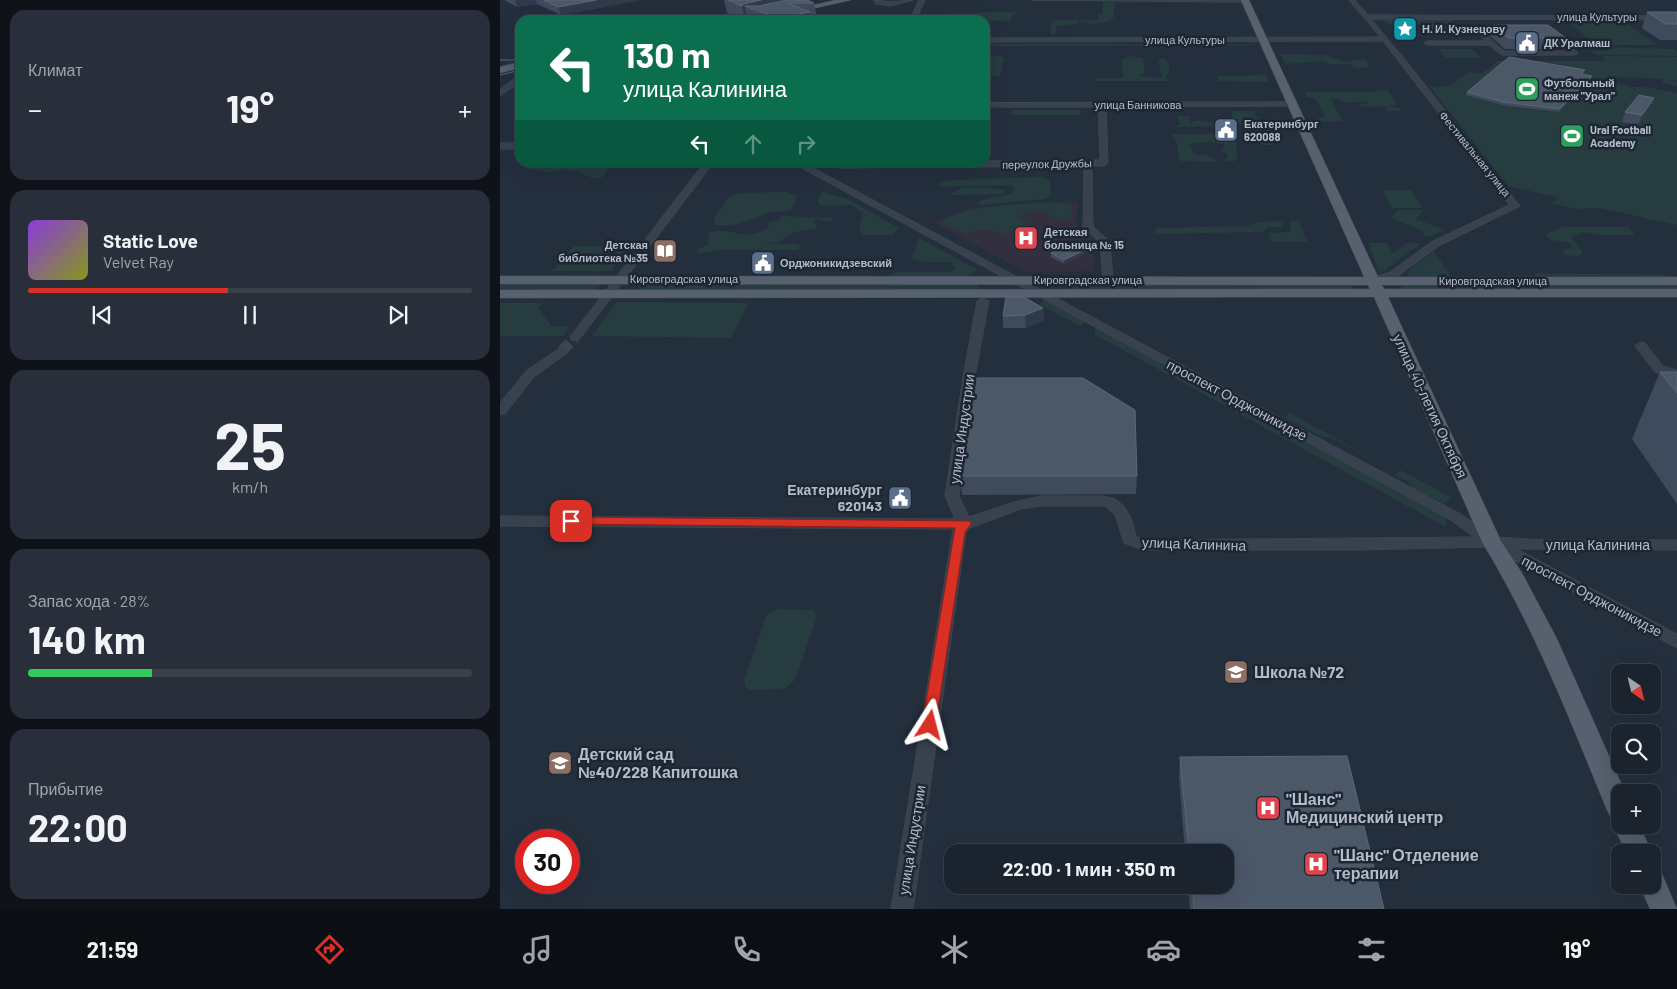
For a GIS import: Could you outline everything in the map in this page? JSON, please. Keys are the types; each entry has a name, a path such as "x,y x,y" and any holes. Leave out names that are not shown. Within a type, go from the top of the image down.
{"main road":[{"path":"764,15 836,0"},
{"path":"775,15 847,0"},
{"name":"улица 40-летия Октября","path":"1244,0 1492,542 1522,591 1611,790"},
{"path":"500,70 515,67"},
{"path":"500,75 515,74"},
{"name":"Кировградская улица","path":"500,280 1108,280 1677,293"},
{"name":"Кировградская улица","path":"500,294 1041,294 1677,281"},
{"path":"1657,894 1664,909"}],"street":[{"path":"877,0 879,3 889,4 910,0"},
{"path":"914,15 922,0"},
{"path":"1034,0 1244,0"},
{"name":"Фестивальная улица","path":"1352,0 1402,59 1515,206 1435,244 1376,287"},
{"name":"улица Культуры","path":"1367,17 1467,28 1677,18"},
{"path":"1386,24 1518,32"},
{"path":"1467,28 1503,54 1575,53 1548,32 1538,32"},
{"name":"улица Культуры","path":"1262,42 1385,39"},
{"name":"улица Культуры","path":"990,42 1375,43"},
{"path":"1427,43 1489,43"},
{"path":"500,94 515,82"},
{"name":"улица Банникова","path":"990,105 1291,104"},
{"name":"переулок Дружбы","path":"990,164 1104,163 1102,105"},
{"path":"500,146 515,146"},
{"path":"1088,164 1088,227 1105,242 1108,280"},
{"path":"575,338 706,167"},
{"name":"проспект Орджоникидзе","path":"805,167 1454,516 1492,542 1677,642"},
{"path":"825,178 838,167"},
{"name":"улица Индустрии","path":"902,909 959,531 965,524 952,496 969,377 984,301"},
{"path":"1641,346 1659,369 1677,374"},
{"path":"500,411 530,374 562,351"},
{"name":"улица Калинина","path":"500,521 965,524 1019,505 1042,501 1103,501 1112,502 1120,509 1130,539 1142,545 1358,545 1492,542 1544,546 1677,545"}],"shaded area":[{"name":"Детская больница № 15","path":"1078,201 1076,224 1093,241 1094,271 1026,272 933,222 972,208"}],"green space":[{"path":"1103,2 1114,2 1114,17 1108,22 1092,24 1079,21 1078,24 1057,26 1055,34 1051,34 1051,24 1054,20 1098,20 1098,14 1103,14"},
{"path":"1017,12 1018,14 1012,15 1010,21 990,21 990,15 949,14"},
{"path":"1451,19 1456,24 1388,24 1381,20"},
{"path":"1564,19 1621,20 1658,45 1596,45"},
{"path":"990,44 1250,44 1253,45 990,46"},
{"path":"1603,47 1674,49 1677,52 1677,56 1597,55 1592,51 1607,51"},
{"path":"1438,49 1472,49 1481,58 1446,58"},
{"path":"1281,54 1325,55 1344,62 1365,59 1370,67 1355,68 1351,64 1329,64 1324,61 1285,64"},
{"path":"1130,56 1143,58 1145,72 1139,76 1162,78 1158,59 1166,59 1170,68 1166,78 1170,81 1096,81 1097,78 1123,78 1121,60"},
{"name":"Ural Football Academy","path":"1603,56 1677,57 1677,80 1669,80 1677,81 1677,86 1662,83 1664,79 1617,77 1614,81 1631,87 1646,87 1677,93 1677,225 1599,208 1575,209 1551,203 1560,198 1508,186 1430,87 1449,86 1469,72 1481,74 1498,61 1605,61"},
{"path":"990,57 1004,58 1000,77 990,76"},
{"path":"1266,75 1269,82 1219,81 1217,76"},
{"path":"1387,89 1397,105 1387,107 1398,107 1401,111 1387,111 1385,106 1368,107 1357,105 1368,103 1367,101 1348,103 1331,98 1342,121 1320,122 1314,120 1325,116 1315,98 1306,97 1305,92 1373,92"},
{"path":"1012,110 1081,110 1080,115 1011,115"},
{"path":"1232,111 1258,111 1254,114 1263,121 1259,123 1264,128 1270,129 1270,137 1275,145 1262,145 1259,137 1268,137 1264,136 1260,131 1246,130 1242,124 1231,122"},
{"path":"1177,116 1189,116 1190,123 1197,120 1228,126 1175,127 1181,123"},
{"path":"1170,134 1236,135 1237,157 1233,162 1225,161 1228,155 1221,150 1225,144 1209,142 1190,144 1194,154 1207,155 1220,162 1180,161 1176,140"},
{"path":"606,167 608,169 601,178 592,178 579,172 565,170 551,172 520,168"},
{"path":"1043,177 1050,181 1051,195 1045,199 983,205 976,203 985,199 1010,194 1015,191 1012,185 942,187 937,184 951,180"},
{"path":"982,187 1006,190 1002,194 950,195 961,188"},
{"path":"1382,190 1411,190 1422,208 1392,208"},
{"path":"786,192 797,196 791,210 771,212 736,224 715,225 714,218 729,197 740,193"},
{"path":"823,192 849,200 899,228 893,235 862,235 859,227 863,213 852,205 821,206 817,201"},
{"path":"1052,202 1072,205 1071,219 1058,219 1043,211 1036,210 1017,217 1029,223 1004,234 992,230 981,230 964,234 945,225 942,221 954,215 981,208"},
{"path":"1397,210 1424,210 1416,219 1444,230 1429,237 1423,234 1422,231 1392,218"},
{"path":"783,216 832,218 831,222 816,219 814,221 818,228 794,232 781,241 766,244 797,244 802,248 794,250 718,250 698,254 697,250 708,245 709,233 725,231 754,234 769,226 767,223 779,220"},
{"path":"1279,221 1283,223 1282,227 1268,227 1263,232 1153,234 1157,228 1247,226 1259,222"},
{"path":"1291,221 1299,221 1307,242 1272,242 1269,233 1290,232"},
{"path":"1563,227 1628,227 1635,235 1598,235 1583,232 1571,238 1583,252 1578,256 1565,255 1561,250 1573,248 1568,242 1550,240 1545,234"},
{"path":"919,238 978,270 968,276 890,276 896,272 950,272 955,269 952,262 924,262 912,258"},
{"path":"1368,243 1387,243 1393,253 1407,243 1421,243 1384,271 1379,272"},
{"path":"574,246 630,246 611,271 552,271"},
{"path":"1434,251 1451,277 1410,278 1407,272"},
{"path":"1534,273 1665,275 1668,278 1536,276"},
{"path":"500,283 601,283 597,290 500,290"},
{"path":"648,283 971,284 978,287 977,290 637,290 640,285"},
{"path":"1677,283 1677,290 1402,289 1401,286 1404,284"},
{"path":"1063,284 1351,285 1353,290 1072,291"},
{"path":"1045,300 1086,322 1080,326 1039,304"},
{"path":"617,302 748,303 731,338 592,336"},
{"path":"500,303 543,303 539,308 551,326 570,326 563,336 500,336"},
{"path":"1095,326 1447,517 1446,527 1094,334"},
{"path":"1290,413 1379,462 1330,437 1322,437 1284,417"},
{"path":"1400,470 1451,497 1444,503 1412,488 1410,483 1395,475"},
{"path":"778,609 813,610 817,616 795,680 784,689 750,690 746,688 744,680 767,614"}],"building":[{"path":"544,0 596,0 558,7"},
{"path":"728,0 761,0 742,6"},
{"path":"787,0 807,0 814,3 788,3 810,12 794,15 770,15 745,6 759,6"},
{"path":"1647,12 1677,12 1677,24 1666,24"},
{"path":"1493,25 1548,25 1566,38 1508,38"},
{"name":"Футбольный манеж \"Урал\"","path":"1509,57 1585,70 1581,74 1592,76 1560,109 1504,102 1467,92"},
{"path":"1639,95 1654,98 1642,115 1625,112"},
{"path":"1080,241 1091,247 1064,260 1051,253"},
{"path":"1006,297 1024,297 1043,308 1025,315 1003,316"},
{"path":"1660,372 1677,372 1677,393"},
{"path":"973,378 1083,378 1135,410 1137,476 960,476"},
{"path":"1347,756 1384,909 1194,909 1193,894 1234,894 1234,844 1188,844 1180,757"}],"tunnel":[{"path":"562,351 575,338"}],"tram line":[{"path":"500,60 515,60"},
{"path":"500,75 515,71"}],"place":[{"name":"Н. И. Кузнецову","path":"1405,29"},
{"name":"ДК Уралмаш","path":"1527,43"},
{"name":"Футбольный манеж \"Урал\"","path":"1527,89"},
{"name":"Екатеринбург 620088","path":"1226,130"},
{"name":"Ural Football Academy","path":"1572,136"},
{"name":"Детская больница № 15","path":"1026,238"},
{"name":"Детская библиотека №35","path":"665,251"},
{"name":"Орджоникидзевский","path":"763,263"},
{"name":"Екатеринбург 620143","path":"900,498"},
{"name":"Школа №72","path":"1236,672"},
{"name":"Детский сад №40/228 Капитошка","path":"560,763"},
{"name":"\"Шанс\" Медицинский центр","path":"1268,808"},
{"name":"\"Шанс\" Отделение терапии","path":"1316,864"}],"route":[{"path":"571,521 670,520 965,524 959,531 930,725"}]}
